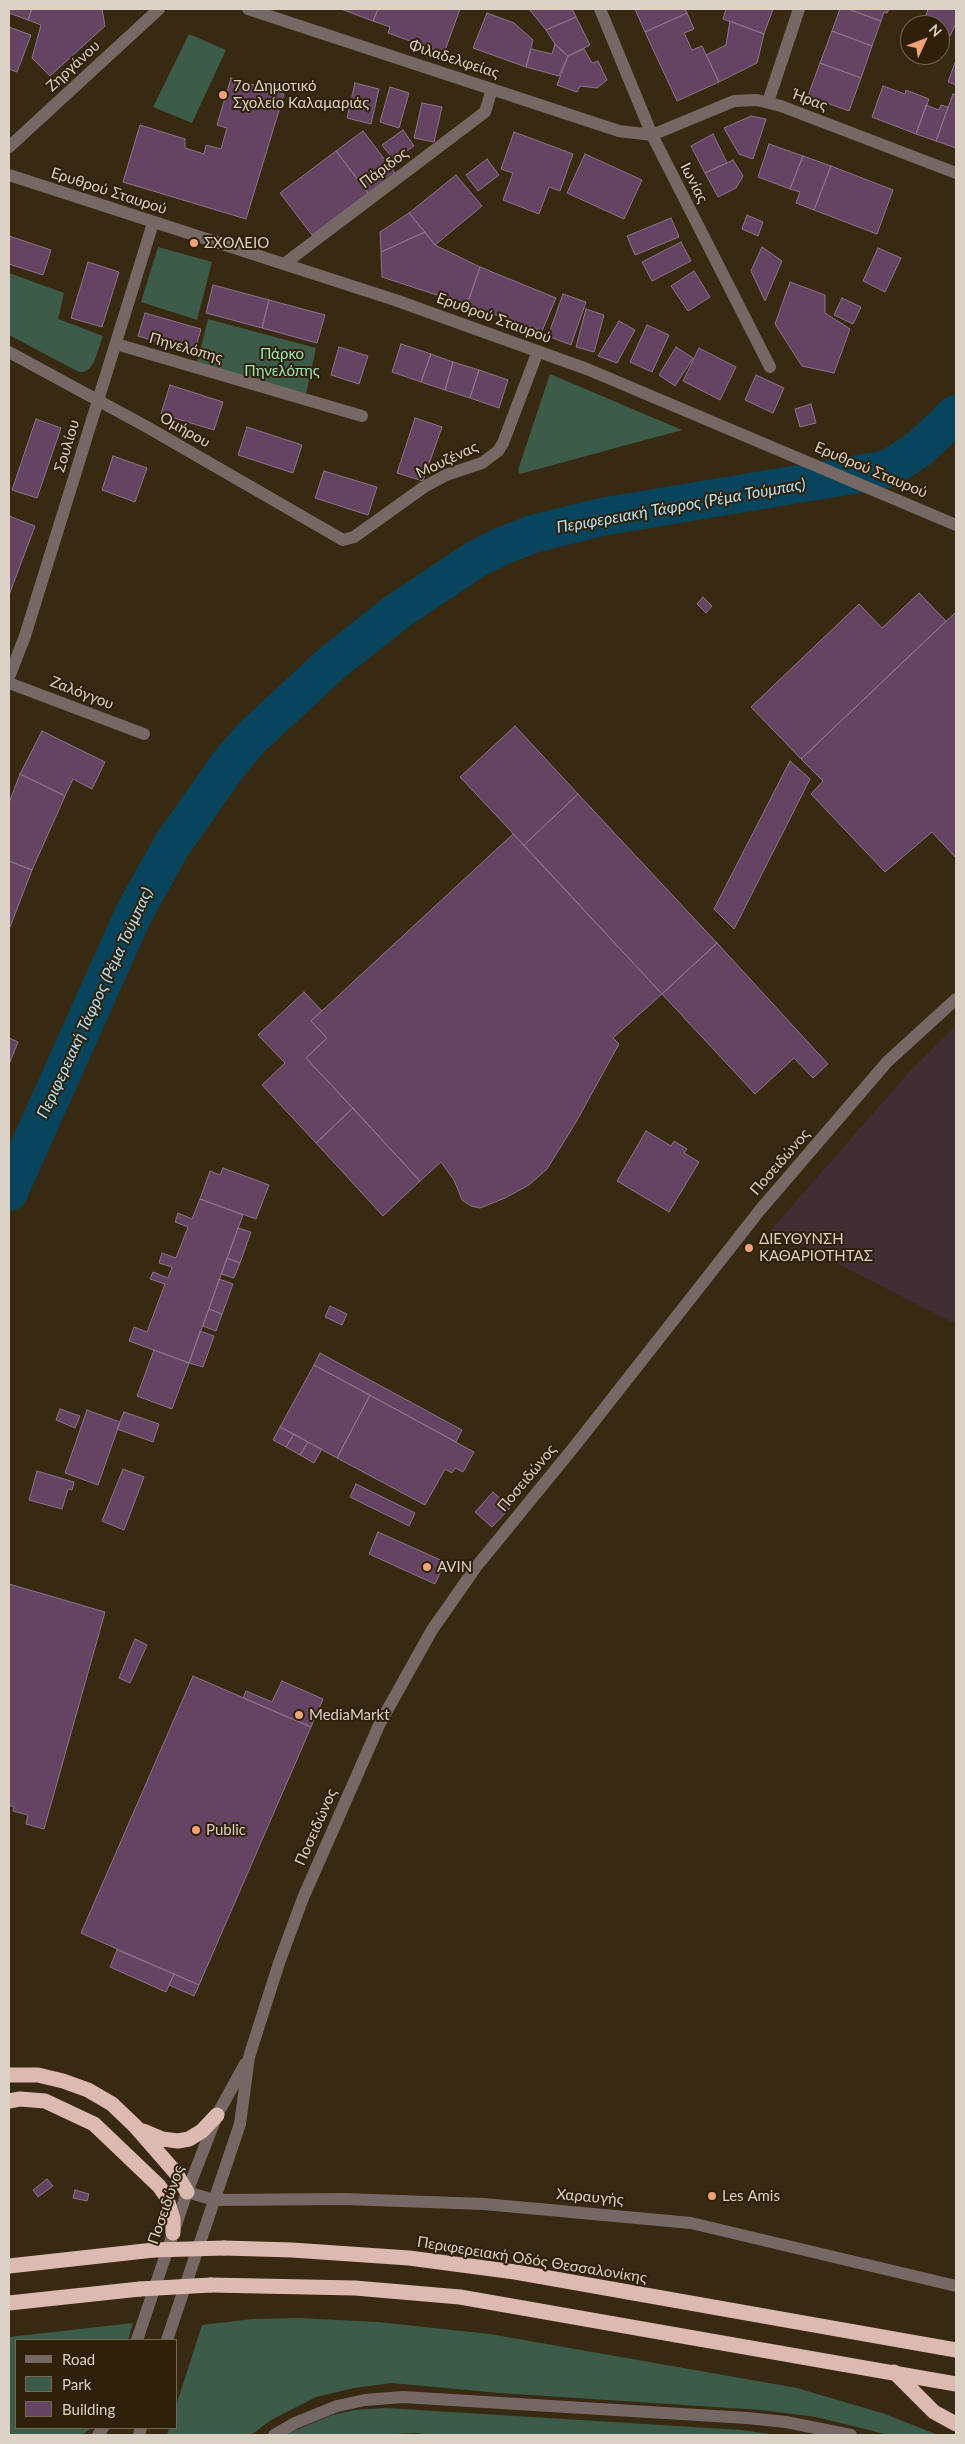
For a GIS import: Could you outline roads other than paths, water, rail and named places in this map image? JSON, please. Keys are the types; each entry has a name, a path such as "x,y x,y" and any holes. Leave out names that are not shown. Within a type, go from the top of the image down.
{"highway":[{"path":"9,2075 38,2075 63,2081 88,2090 112,2104 135,2126 176,2173 187,2192"},
{"path":"9,2101 20,2099 45,2101 94,2124 159,2186 166,2196 171,2209 173,2233"},
{"path":"135,2126 162,2139 178,2140 189,2138 202,2131 217,2115"},
{"path":"159,2186 187,2192"},
{"name":"Περιφερειακή Οδός Θεσσαλονίκης","path":"9,2266 154,2250 224,2248 355,2254 497,2269 956,2350"},
{"path":"9,2303 211,2285 325,2287 460,2297 956,2384"},
{"path":"924,2345 956,2343"},
{"path":"894,2372 934,2412 956,2424"}],"street":[{"name":"Ζηργάνου","path":"9,147 160,9"},
{"name":"Φιλαδελφείας","path":"248,9 619,131 652,135"},
{"name":"Ιωνίας","path":"600,9 652,135 770,368"},
{"path":"768,102 799,9"},
{"name":"Πάριδος","path":"284,264 485,112 492,89"},
{"name":"Ήρας","path":"652,135 734,102 748,100 768,102 956,173"},
{"name":"Ερυθρού Σταυρού","path":"9,175 395,300 587,369 793,454 956,525"},
{"name":"Σουλίου","path":"9,677 25,636 153,223"},
{"name":"Πηνελόπης","path":"116,344 362,416"},
{"name":"Μουζένας","path":"343,540 354,537 424,487 446,475 482,463 498,451 503,443 538,351"},
{"name":"Ομήρου","path":"9,352 98,400 343,540"},
{"name":"Ζαλόγγου","path":"9,683 144,734"},
{"name":"Ποσειδώνος","path":"167,2339 240,2124 249,2057 279,1963 326,1841 380,1723 432,1630 476,1567 574,1447 760,1210 887,1062 956,999"},
{"name":"Ποσειδώνος","path":"137,2339 187,2192 217,2115 249,2057"},
{"name":"Χαραυγής","path":"187,2192 214,2200 345,2199 484,2204 691,2223 956,2286"},
{"path":"274,2435 295,2423 337,2406 365,2400 402,2397 747,2418 786,2422 851,2435"}],"waterway":[{"name":"Περιφερειακή Τάφρος (Ρέμα Τούμπας)","path":"9,1192 134,913 172,845 229,764 251,738 332,663 398,611 476,559 502,546 533,534 601,517 888,469 919,449 956,414"}],"place":[{"name":"7o Δημοτικό Σχολείο Καλαμαριάς","path":"223,95"},
{"name":"ΣΧΟΛΕΙΟ","path":"194,243"},
{"name":"ΔΙΕΥΘΥΝΣΗ ΚΑΘΑΡΙΟΤΗΤΑΣ","path":"749,1248"},
{"name":"AVIN","path":"427,1567"},
{"name":"MediaMarkt","path":"299,1715"},
{"name":"Public","path":"196,1830"},
{"name":"Les Amis","path":"712,2196"}],"park label":[{"name":"Πάρκο Πηνελόπης","path":"282,362"}]}
